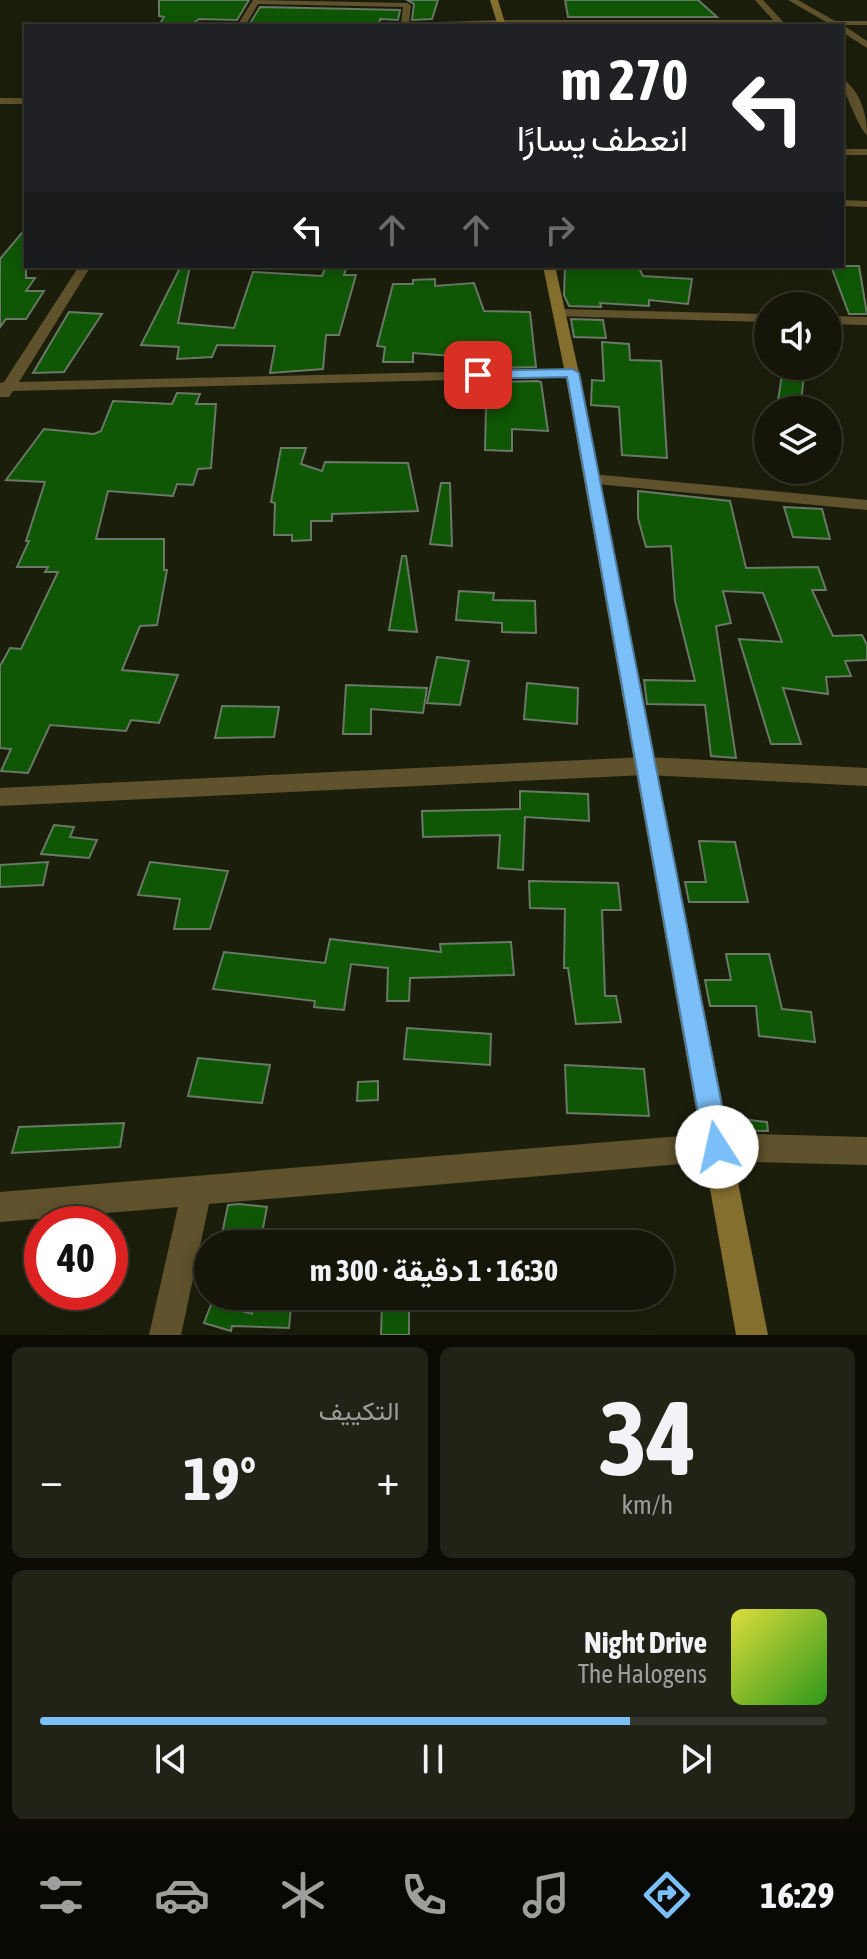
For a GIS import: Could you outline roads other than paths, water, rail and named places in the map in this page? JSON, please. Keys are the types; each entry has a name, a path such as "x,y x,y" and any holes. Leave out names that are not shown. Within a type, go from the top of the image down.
{"street":[{"path":"494,0 502,24 781,24"},
{"path":"759,0 781,24"},
{"path":"792,0 835,24"},
{"path":"242,24 256,1 407,5 405,24"},
{"path":"844,25 867,23"},
{"path":"844,29 867,45"},
{"path":"844,83 861,101 867,132"},
{"path":"0,101 24,101"},
{"path":"844,152 867,152"},
{"path":"844,203 867,204"},
{"path":"3,391 84,268"},
{"path":"549,268 572,373 752,1335"},
{"path":"560,313 754,318"},
{"path":"842,320 867,321"},
{"path":"3,391 572,373"},
{"path":"592,479 867,505"},
{"path":"0,797 646,766 867,777"},
{"path":"0,1207 717,1147 867,1151"},
{"path":"165,1335 197,1190"}]}
